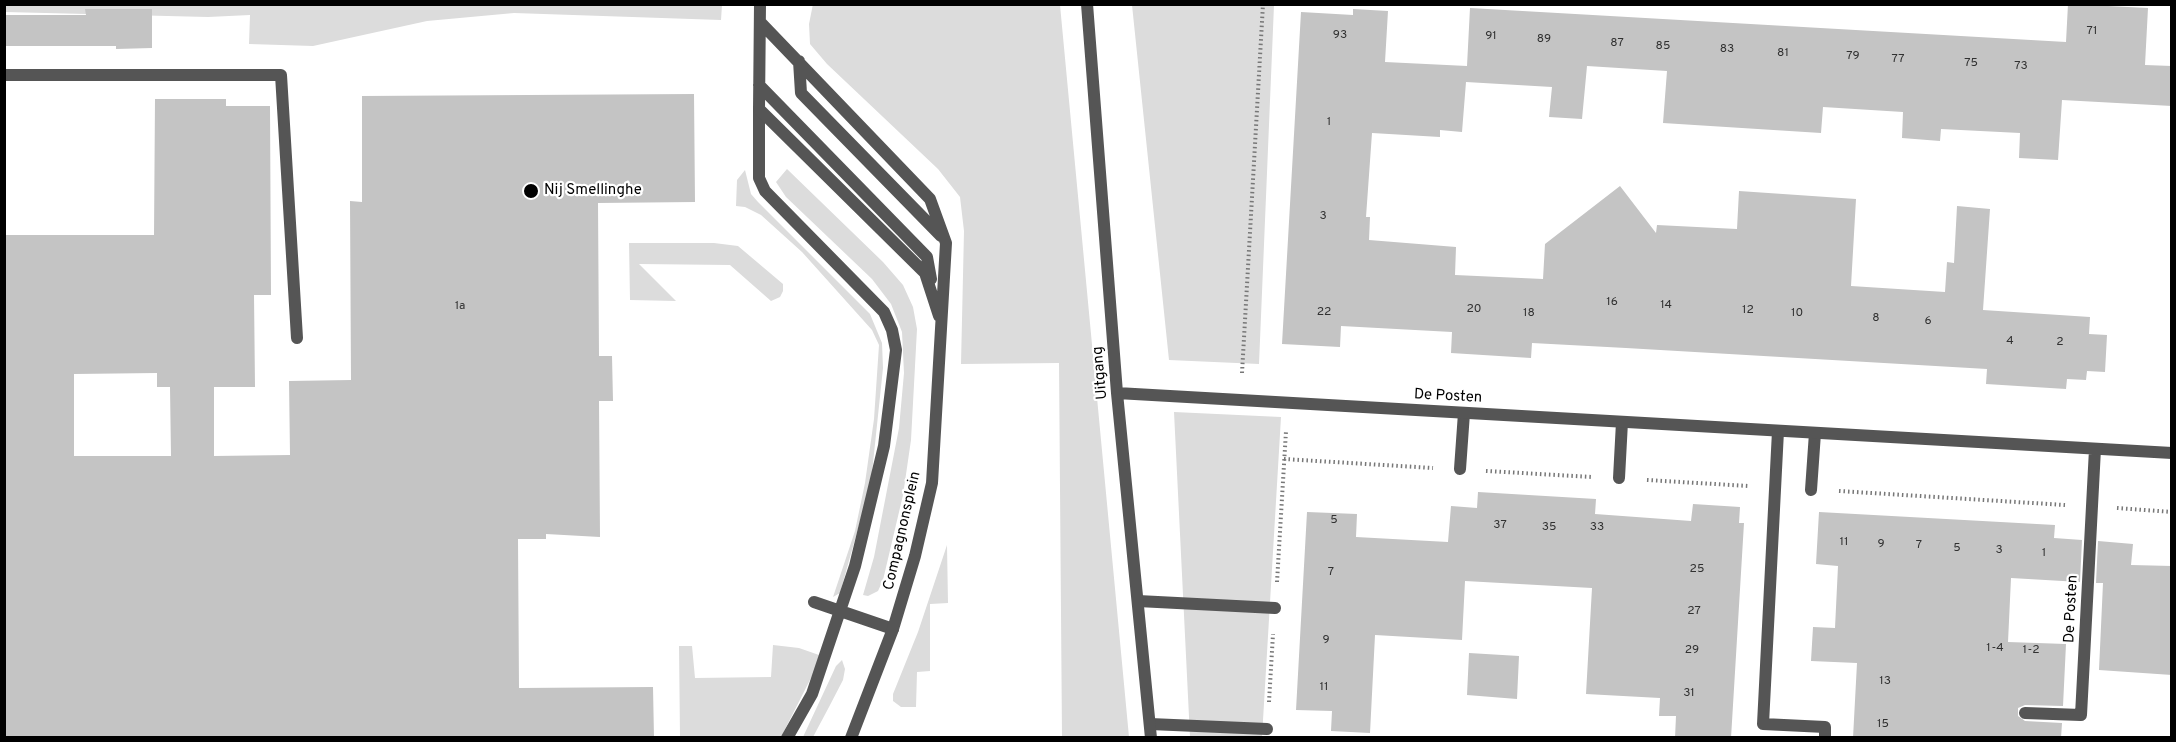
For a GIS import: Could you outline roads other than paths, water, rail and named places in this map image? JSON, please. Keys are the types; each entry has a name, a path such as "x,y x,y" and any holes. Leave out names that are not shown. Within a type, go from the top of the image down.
{"street":[{"path":"760,4 759,178 765,191 884,312 892,330 896,350 884,446 855,566 812,694 787,738"},
{"name":"Uitgang","path":"1087,4 1117,393 1151,738"},
{"name":"Compagnonsplein","path":"760,22 930,199 944,239 932,483 915,556 893,629 851,738"},
{"path":"799,61 801,93 944,239"},
{"path":"4,75 281,75 297,338"},
{"path":"759,85 927,257 935,303"},
{"name":"Compagnonsplein","path":"759,109 925,273 941,324"},
{"name":"De Posten","path":"1117,393 2172,453"},
{"path":"1460,469 1464,413"},
{"path":"1619,478 1622,422"},
{"path":"1778,431 1763,724 1825,727 1825,738"},
{"path":"1811,490 1815,433"},
{"name":"De Posten","path":"2025,713 2081,715 2095,448"},
{"path":"1138,601 1275,608"},
{"path":"813,602 893,629"},
{"path":"1150,724 1267,729"}],"place":[{"name":"Nij Smellinghe","path":"531,191"}]}
